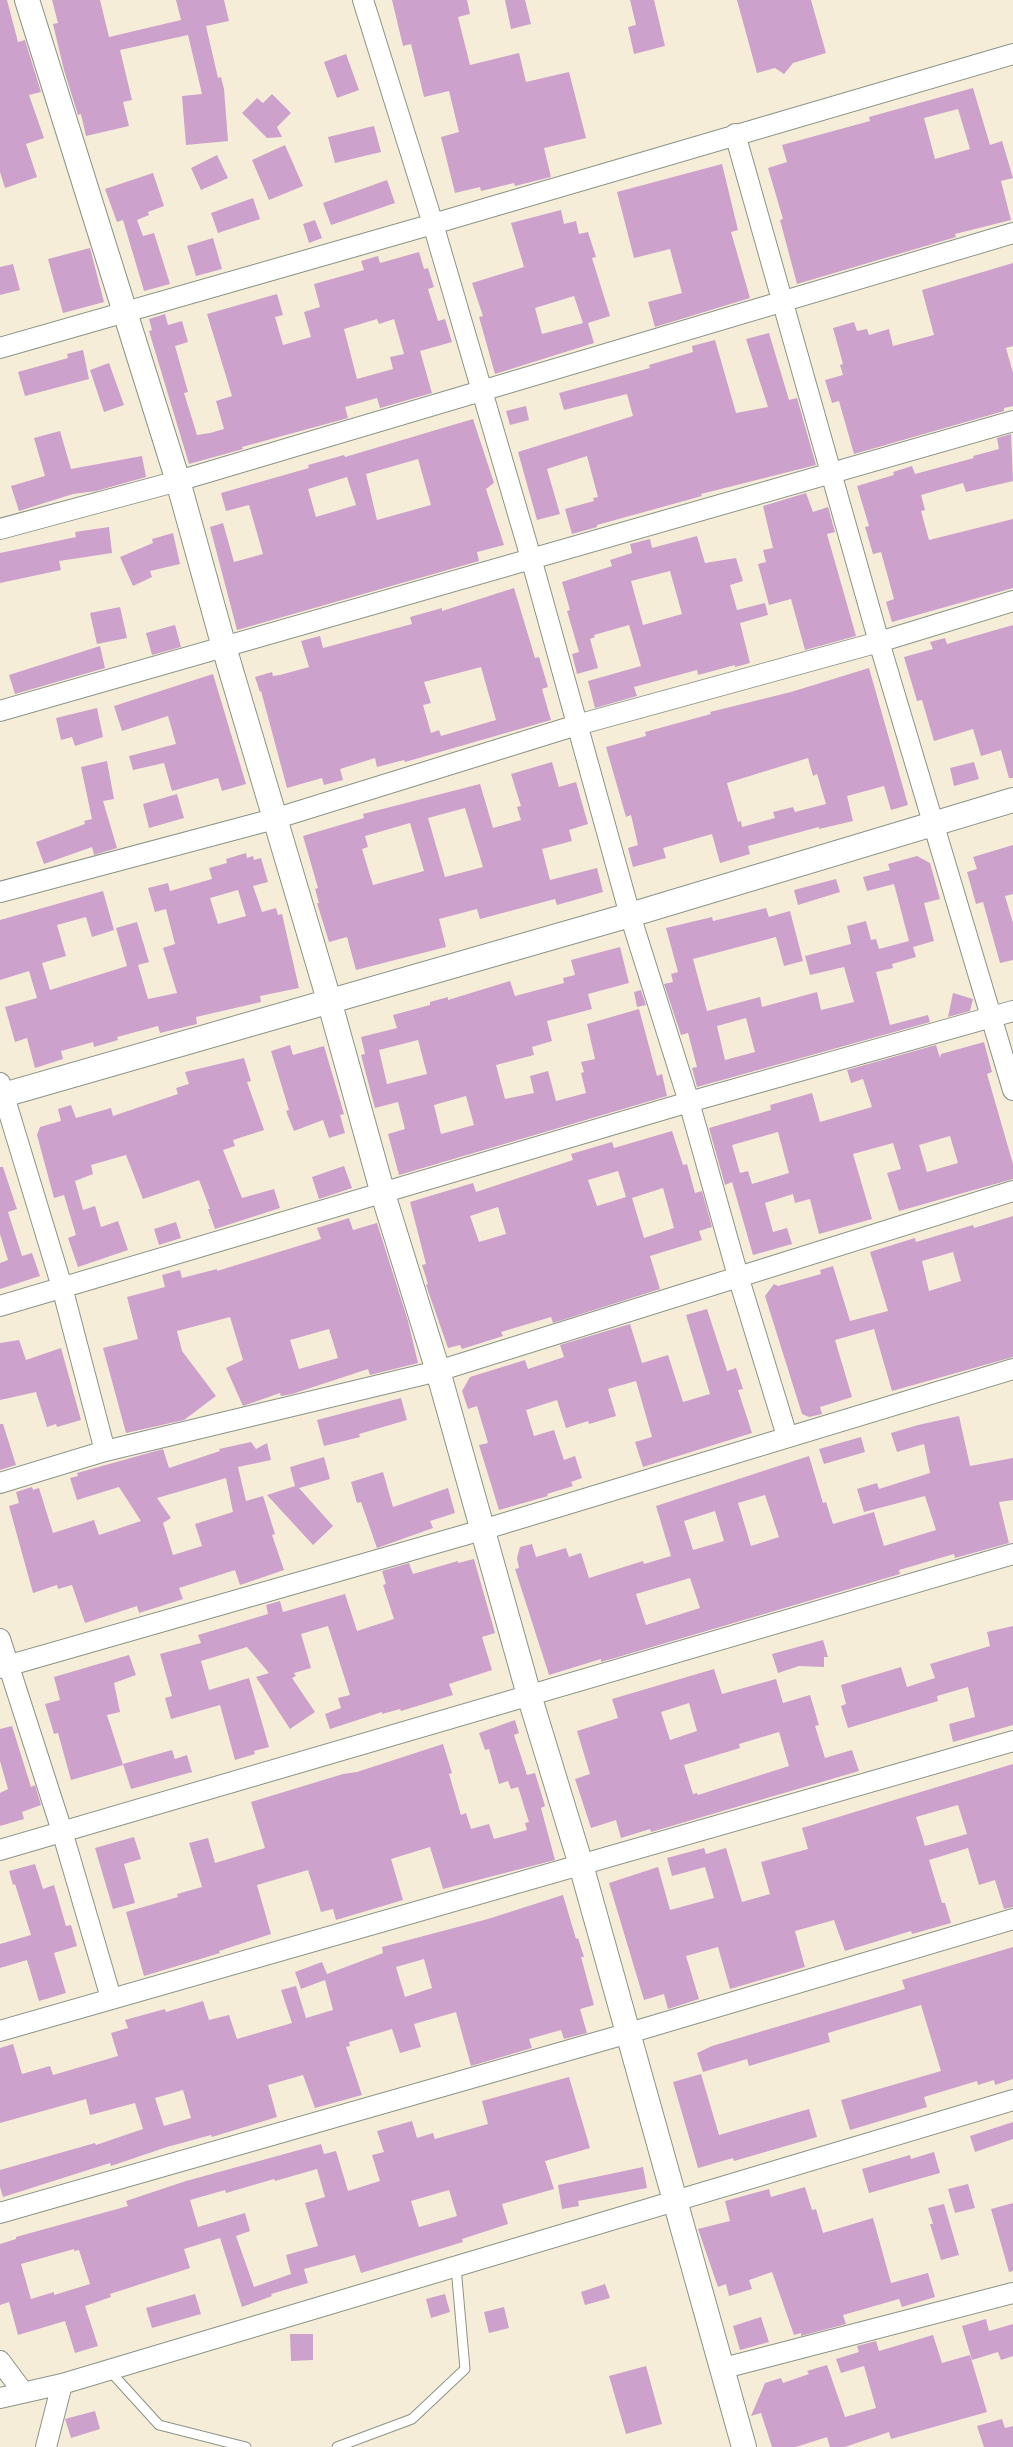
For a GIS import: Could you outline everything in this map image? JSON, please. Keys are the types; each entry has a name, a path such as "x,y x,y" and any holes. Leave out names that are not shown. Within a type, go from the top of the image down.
{"street":[{"path":"27,0 127,312 178,481 383,1194 438,1371 529,1695 581,1865 724,2368 744,2447"},
{"path":"363,0 433,224 480,391 531,558 630,915 689,1102 787,1436"},
{"path":"0,348 1013,54"},
{"path":"735,134 784,301 829,472 1013,1090"},
{"path":"0,529 178,481 1013,233"},
{"path":"0,711 1013,421"},
{"path":"0,892 274,819 578,725 879,642 1013,601"},
{"path":"105,1451 62,1287 1,1091 630,915 1013,800"},
{"path":"0,1306 689,1102 1013,1011"},
{"path":"0,1483 105,1451 438,1371 738,1275 1013,1191"},
{"path":"4,1666 482,1530 1013,1369"},
{"path":"0,1850 1013,1554"},
{"path":"0,1639 4,1666 62,1831 111,1998"},
{"path":"0,2031 1013,1741"},
{"path":"0,2213 629,2033 1013,1919"},
{"path":"0,2398 62,2384 1013,2100"},
{"path":"724,2368 1013,2293"},
{"path":"0,2361 23,2392"},
{"path":"46,2447 62,2384"}],"lane":[{"path":"337,2447 412,2419 465,2369 456,2266"},
{"path":"109,2370 159,2425 246,2447"}],"building":[{"path":"0,0 7,0 18,42 25,40 41,92 29,95 44,138 26,144 37,177 5,188 0,172"},
{"path":"52,0 100,0 109,37 181,20 176,0 224,0 229,21 206,26 218,78 221,77 224,89 228,141 186,145 182,96 202,94 188,35 120,50 132,100 123,102 129,126 86,136 81,114 78,115 64,70 53,24 58,23"},
{"path":"392,0 467,0 470,14 458,17 470,65 519,53 526,82 569,72 586,138 544,148 551,177 515,186 514,183 481,191 480,187 455,193 441,137 459,132 449,91 424,97 411,44 403,46"},
{"path":"505,0 525,0 531,24 511,29"},
{"path":"630,0 654,0 665,46 634,54 628,27 636,25"},
{"path":"737,0 811,0 826,53 793,63 784,74 775,68 757,73"},
{"path":"346,54 359,90 337,98 324,62"},
{"path":"973,88 990,145 1002,141 1013,178 1001,181 1011,220 955,234 956,237 797,284 780,220 783,219 768,168 787,162 782,145 870,121 869,117","holes":["958,109 970,149 935,159 924,118"]},
{"path":"272,94 291,113 277,127 282,137 267,138 242,113 257,98 263,103"},
{"path":"374,126 381,152 335,163 328,137"},
{"path":"285,145 303,186 269,200 252,160"},
{"path":"217,155 228,178 201,190 191,168"},
{"path":"722,164 738,230 731,232 750,298 655,327 648,302 682,293 670,249 634,258 617,192"},
{"path":"153,173 164,206 148,212 149,215 137,220 143,236 154,233 170,284 144,291 123,220 117,222 105,189"},
{"path":"387,180 395,203 331,225 323,203"},
{"path":"253,198 260,219 218,233 211,213"},
{"path":"561,210 564,224 576,221 579,234 588,232 596,257 592,258 610,316 588,323 594,343 495,374 479,317 483,316 472,283 524,267 511,223","holes":["574,296 583,323 542,334 535,308"]},
{"path":"315,220 322,238 309,243 303,224"},
{"path":"213,238 222,269 196,276 187,246"},
{"path":"90,248 104,302 63,313 48,259"},
{"path":"419,252 424,269 428,268 434,287 428,289 438,321 445,319 452,342 420,351 432,393 380,408 377,398 345,407 348,418 189,464 149,331 152,330 149,319 165,314 168,325 182,321 188,342 175,346 188,392 184,393 197,435 210,433 224,429 216,401 232,396 207,314 277,294 283,315 275,317 283,345 311,337 304,312 320,307 314,284 364,270 361,261 378,256 380,263","holes":["377,319 379,324 394,319 404,354 390,357 393,369 357,379 344,329"]},
{"path":"1013,263 1013,346 1006,348 1013,373 1013,406 1004,408 1004,411 854,454 839,401 832,403 825,380 843,375 840,365 843,364 833,328 854,322 857,331 867,329 869,335 889,329 893,346 934,335 922,290"},
{"path":"13,264 20,290 0,295 0,267"},
{"path":"769,333 789,400 797,398 816,465 701,494 702,496 572,534 565,509 594,501 593,498 598,497 587,456 547,469 560,514 537,520 518,452 633,416 627,394 564,410 559,393 650,368 649,365 693,352 692,346 715,340 736,413 768,407 746,339"},
{"path":"83,350 89,379 25,396 18,372 68,358 67,354"},
{"path":"109,363 124,405 104,412 90,370"},
{"path":"526,406 529,420 510,425 506,411"},
{"path":"473,419 494,483 486,489 504,545 477,552 479,561 237,630 210,527 223,523 234,562 263,554 249,505 226,511 221,493 309,468 308,465 344,455 345,457","holes":["418,459 431,505 377,520 366,474","347,477 356,505 316,517 308,489"]},
{"path":"60,431 71,469 142,456 146,477 96,491 73,494 19,511 11,486 45,476 34,438"},
{"path":"1011,434 1013,481 966,492 963,483 921,495 925,510 921,511 929,540 1013,519 1013,588 892,622 886,602 894,599 881,552 873,554 865,527 869,526 857,486 894,475 893,472 912,466 915,474 974,458 973,456 999,449 997,438"},
{"path":"806,493 813,512 828,507 835,532 827,534 856,636 805,650 791,599 769,605 758,564 766,562 763,550 773,548 763,506"},
{"path":"109,527 112,553 59,561 61,570 0,583 0,553 76,537 75,532"},
{"path":"173,533 180,564 150,571 152,577 133,586 120,557 153,543 152,539"},
{"path":"697,536 705,563 736,558 743,581 730,585 737,610 765,603 768,615 740,623 750,663 698,675 697,670 634,687 637,696 595,708 588,681 641,666 629,625 594,635 595,637 590,639 598,668 577,674 572,654 579,652 567,611 570,610 562,582 612,566 610,560 632,553 630,544 650,539 652,548","holes":["670,571 682,614 643,625 631,581"]},
{"path":"514,588 535,658 539,657 548,687 542,689 551,720 405,762 404,760 377,767 375,758 340,769 343,780 324,785 322,778 287,788 261,691 255,677 272,672 273,676 280,675 309,667 301,641 320,636 323,648 412,624 410,617 442,608 442,611","holes":["481,667 496,720 441,736 439,730 431,733 423,705 431,703 424,682"]},
{"path":"120,607 127,638 97,644 90,613"},
{"path":"175,625 181,647 152,655 146,633"},
{"path":"1013,625 1013,778 1009,778 1001,750 981,756 973,729 934,741 922,700 917,701 904,657 933,649 930,642 945,638 947,644"},
{"path":"100,646 105,668 15,694 9,675"},
{"path":"869,668 908,805 891,810 884,786 847,796 853,821 819,829 819,827 748,846 750,854 720,863 712,834 663,848 666,858 633,867 628,848 638,845 631,815 626,817 606,747 646,736 645,732 711,714 710,712 791,692","holes":["808,758 813,776 817,774 826,804 795,812 793,807 773,812 775,818 742,827 741,821 738,822 727,783"]},
{"path":"213,674 246,784 222,791 218,778 172,791 164,763 133,770 129,756 176,744 168,716 122,731 114,706"},
{"path":"97,708 103,737 75,746 72,737 61,740 56,718"},
{"path":"107,761 114,799 103,801 117,848 94,855 92,847 44,864 36,842 85,824 84,821 92,819 81,767"},
{"path":"552,762 559,787 576,782 588,824 569,830 572,841 542,849 550,880 597,868 603,892 557,905 555,899 480,919 477,909 439,919 446,947 356,970 347,937 329,942 317,903 319,903 315,889 318,888 303,836 364,818 363,814 480,784 493,828 521,820 517,807 521,806 511,774","holes":["465,808 483,867 445,877 428,818","410,823 424,871 373,885 362,849 368,847 365,836"]},
{"path":"974,762 979,779 954,786 950,768"},
{"path":"177,794 184,818 149,828 143,804"},
{"path":"1013,845 1013,894 1005,896 1013,923 1013,960 1000,963 983,902 976,904 967,872 977,869 973,857"},
{"path":"246,853 247,858 253,856 254,860 261,858 268,882 253,886 262,912 276,908 278,915 282,914 299,988 260,996 261,1002 196,1017 197,1024 160,1033 158,1026 117,1037 118,1040 94,1047 93,1042 61,1051 63,1059 35,1068 27,1038 15,1042 5,1007 37,998 29,971 0,980 0,920 103,891 114,930 92,937 86,917 57,925 66,956 42,963 50,990 127,966 116,928 137,922 149,962 138,965 148,999 177,993 163,948 175,944 166,909 155,912 148,888 168,883 170,891 212,879 209,868 227,863 226,859","holes":["238,890 246,916 218,924 210,898"]},
{"path":"917,856 930,863 940,899 924,903 934,941 913,947 916,957 892,964 893,968 876,972 890,1025 928,1015 930,1022 697,1087 692,1068 697,1067 688,1033 681,1035 664,984 673,982 671,974 678,972 666,928 712,917 713,921 766,908 769,917 790,911 803,961 784,966 776,937 693,959 707,1011 760,997 762,1007 817,992 821,1010 854,1002 844,967 810,975 805,956 851,944 847,926 866,921 871,940 876,939 879,949 909,941 894,884 867,891 863,877 890,870 888,864","holes":["746,1018 755,1052 725,1060 717,1026"]},
{"path":"836,879 840,892 798,905 794,890"},
{"path":"620,947 629,983 588,994 592,1009 547,1021 552,1041 532,1047 534,1055 496,1065 505,1099 534,1093 530,1076 548,1071 556,1101 586,1093 581,1062 595,1059 587,1024 639,1009 657,1076 662,1074 667,1096 399,1175 388,1134 405,1129 398,1102 375,1108 361,1055 365,1054 361,1037 397,1028 393,1015 430,1005 430,1002 448,997 448,1000 510,981 515,996 564,983 563,978 575,975 571,960","holes":["418,1040 427,1074 387,1084 379,1050","466,1096 474,1125 441,1134 434,1105"]},
{"path":"641,990 646,1005 637,1007 634,992"},
{"path":"953,993 973,999 970,1011 948,1017"},
{"path":"984,1042 992,1072 987,1074 1013,1164 1013,1179 899,1211 887,1173 901,1169 893,1143 853,1154 872,1219 819,1234 810,1199 795,1203 793,1194 765,1203 773,1232 787,1228 792,1244 753,1255 732,1182 725,1185 709,1128 771,1110 770,1105 812,1093 820,1122 872,1107 863,1079 851,1083 847,1070 936,1045 940,1058 941,1054","holes":["778,1132 789,1173 752,1184 748,1171 740,1173 732,1145","950,1136 958,1163 927,1172 919,1145"]},
{"path":"290,1045 293,1055 324,1046 344,1114 340,1115 345,1133 329,1138 323,1120 294,1131 286,1111 289,1110 271,1051"},
{"path":"244,1058 251,1081 247,1082 264,1130 233,1140 235,1146 223,1150 242,1198 274,1189 280,1208 215,1229 199,1180 143,1199 126,1155 91,1165 93,1174 75,1181 83,1210 95,1206 101,1227 118,1221 128,1250 78,1267 68,1238 76,1235 64,1195 54,1198 37,1135 40,1127 61,1121 58,1109 71,1105 76,1118 111,1108 113,1116 178,1094 176,1088 189,1084 185,1072"},
{"path":"672,1131 683,1165 687,1164 695,1193 702,1191 712,1227 699,1231 702,1240 650,1256 660,1289 553,1323 551,1317 501,1332 503,1336 462,1349 460,1345 448,1348 426,1285 428,1284 422,1265 426,1264 410,1202 473,1183 476,1192 573,1160 571,1154 612,1142 614,1148","holes":["618,1171 626,1197 597,1206 588,1180","663,1188 674,1228 644,1238 632,1198","498,1207 506,1234 479,1242 470,1216"]},
{"path":"344,1166 352,1188 319,1199 312,1177"},
{"path":"0,1167 3,1167 17,1209 8,1212 22,1256 32,1253 40,1276 0,1289 0,1263 8,1260 0,1234"},
{"path":"1013,1216 1013,1357 892,1391 874,1329 835,1340 852,1397 820,1407 822,1414 809,1417 802,1414 765,1296 774,1284 778,1286 821,1274 820,1270 833,1266 850,1321 888,1311 870,1252 915,1238 916,1242 973,1225 974,1228","holes":["953,1252 961,1281 929,1291 922,1261"]},
{"path":"349,1218 353,1230 377,1223 408,1321 418,1363 370,1375 368,1369 292,1394 281,1396 280,1393 243,1406 226,1368 243,1360 230,1317 177,1331 182,1351 216,1396 184,1420 126,1433 103,1348 138,1339 127,1297 165,1287 162,1275 180,1270 182,1278 217,1269 217,1271 321,1239 317,1228","holes":["329,1329 338,1358 299,1369 290,1340"]},
{"path":"176,1222 181,1238 159,1245 154,1229"},
{"path":"707,1309 727,1371 736,1368 743,1389 738,1390 752,1433 643,1467 635,1442 652,1437 636,1381 608,1389 616,1416 589,1424 588,1421 566,1428 557,1400 526,1410 534,1436 554,1430 564,1460 575,1456 582,1478 571,1482 573,1486 547,1494 548,1496 499,1510 479,1445 488,1443 477,1406 468,1409 462,1391 470,1377 525,1360 528,1369 564,1357 560,1345 630,1324 642,1363 668,1355 683,1402 710,1394 686,1315"},
{"path":"19,1340 26,1360 61,1348 81,1420 57,1427 56,1424 47,1427 36,1392 0,1400 0,1343"},
{"path":"401,1398 407,1420 359,1434 360,1437 324,1446 317,1420"},
{"path":"959,1416 970,1466 1013,1458 1013,1500 999,1502 1009,1543 955,1558 954,1554 899,1570 900,1574 601,1662 601,1659 549,1675 515,1569 519,1568 517,1558 520,1547 532,1544 536,1557 566,1548 569,1557 581,1553 589,1578 643,1561 644,1564 671,1556 656,1506 809,1456 823,1503 826,1502 833,1524 874,1512 884,1546 936,1530 925,1496 864,1512 857,1489 877,1483 879,1489 930,1473 924,1444 897,1452 891,1433","holes":["765,1495 779,1537 751,1546 738,1503","715,1511 724,1541 693,1550 684,1521","690,1578 700,1608 646,1625 636,1594"]},
{"path":"0,1424 3,1424 16,1465 0,1470"},
{"path":"861,1437 865,1452 824,1464 819,1449"},
{"path":"251,1442 256,1449 267,1443 271,1460 238,1467 246,1501 263,1496 275,1534 272,1535 284,1570 240,1585 235,1570 179,1588 183,1599 139,1613 137,1606 85,1623 72,1585 58,1589 57,1585 33,1593 9,1506 19,1503 16,1492 32,1487 33,1490 39,1488 53,1533 94,1520 99,1535 141,1521 119,1487 77,1500 70,1478 78,1476 77,1473 163,1449 169,1468 220,1451 219,1449","holes":["226,1478 233,1512 195,1524 202,1546 173,1555 163,1523 171,1518 157,1498"]},
{"path":"324,1457 330,1479 299,1488 333,1526 313,1545 267,1495 295,1486 290,1467"},
{"path":"383,1472 393,1507 448,1488 455,1513 430,1521 433,1528 377,1548 361,1502 357,1503 351,1482"},
{"path":"474,1559 495,1633 482,1637 492,1670 449,1684 453,1695 401,1711 400,1709 382,1714 382,1712 330,1729 325,1714 341,1708 338,1698 350,1695 328,1626 301,1634 311,1668 294,1673 296,1676 292,1678 315,1712 290,1729 256,1677 269,1673 247,1647 201,1661 209,1690 249,1678 269,1747 235,1760 220,1705 171,1719 165,1698 172,1696 160,1654 201,1643 198,1635 268,1614 266,1605 280,1601 283,1612 345,1594 357,1631 394,1619 383,1585 386,1584 382,1571 409,1563 413,1574 458,1561 458,1563"},
{"path":"1013,1626 1013,1725 953,1742 949,1724 975,1717 968,1687 937,1696 938,1701 848,1728 841,1706 846,1704 841,1685 901,1667 907,1687 935,1678 930,1664 990,1646 987,1632"},
{"path":"823,1640 828,1657 824,1657 824,1667 799,1666 778,1673 772,1654"},
{"path":"129,1655 136,1675 114,1683 120,1712 107,1715 123,1765 71,1780 58,1733 54,1734 45,1704 60,1700 54,1677"},
{"path":"714,1669 722,1694 776,1679 783,1703 810,1695 819,1725 815,1726 825,1758 852,1750 859,1771 651,1832 650,1829 621,1838 616,1820 591,1828 575,1779 590,1774 577,1731 618,1718 612,1699","holes":["689,1703 697,1731 670,1740 661,1712","779,1732 789,1766 698,1795 693,1794 684,1765 740,1748 739,1744"]},
{"path":"515,1720 519,1733 514,1735 527,1775 535,1773 545,1806 541,1808 555,1860 443,1889 430,1847 391,1859 403,1900 336,1920 333,1909 321,1912 308,1870 257,1885 271,1934 219,1951 220,1953 144,1976 126,1912 178,1897 177,1894 202,1887 189,1843 208,1838 215,1863 265,1848 251,1802 343,1774 357,1772 443,1744 461,1815 466,1813 471,1829 489,1824 494,1839 527,1830 525,1823 529,1822 518,1787 511,1789 508,1781 499,1784 489,1749 485,1750 479,1733"},
{"path":"12,1726 31,1787 35,1785 41,1805 22,1812 24,1819 0,1826 0,1793 8,1789 0,1761 0,1729"},
{"path":"172,1750 175,1759 187,1755 192,1772 131,1789 123,1764"},
{"path":"1013,1764 1013,1907 1004,1909 995,1880 979,1885 968,1848 929,1860 942,1903 945,1903 951,1923 912,1934 911,1931 845,1951 834,1920 795,1931 805,1967 730,1989 718,1947 686,1956 699,1999 668,2009 664,1994 644,2000 609,1883 658,1867 670,1910 714,1898 705,1867 672,1876 667,1858 704,1848 706,1854 726,1848 742,1902 770,1894 761,1862 808,1849 802,1828","holes":["958,1805 967,1834 925,1846 916,1817"]},
{"path":"134,1837 141,1859 124,1864 135,1903 113,1909 95,1848"},
{"path":"35,1864 43,1889 54,1885 66,1926 71,1925 77,1946 54,1953 66,1993 39,2001 27,1960 0,1968 0,1944 31,1935 9,1871"},
{"path":"563,1895 576,1939 578,1938 584,1957 581,1957 594,2005 580,2009 587,2033 564,2039 561,2030 529,2039 532,2048 471,2066 456,2012 414,2024 421,2047 400,2053 392,2029 349,2042 350,2046 346,2047 362,2095 315,2108 303,2075 268,2085 277,2117 212,2137 211,2135 167,2147 111,2166 110,2163 3,2197 0,2187 0,2170 95,2143 96,2145 143,2129 135,2103 90,2115 86,2099 0,2123 0,2048 13,2044 22,2074 50,2066 53,2075 118,2056 111,2033 128,2028 125,2020 165,2009 166,2012 203,2001 209,2020 229,2015 237,2039 292,2023 281,1990 296,1986 306,2018 333,2010 325,1980 301,1989 295,1972 322,1962 327,1974 383,1953 382,1947 488,1919","holes":["424,1959 432,1988 405,1997 396,1967","183,2090 191,2118 164,2126 155,2098"]},
{"path":"1013,1947 1013,2079 995,2085 994,2080 978,2085 977,2081 924,2097 927,2107 850,2130 841,2100 941,2071 921,2005 828,2033 830,2042 749,2066 747,2059 703,2072 697,2053 712,2046 905,1989 902,1980"},
{"path":"701,2074 719,2135 809,2109 817,2137 734,2161 733,2158 698,2168 673,2082"},
{"path":"569,2077 590,2148 545,2161 554,2189 502,2204 508,2224 462,2239 463,2242 361,2273 355,2255 304,2269 308,2283 271,2294 272,2296 242,2307 220,2238 184,2249 190,2268 110,2294 111,2297 85,2306 98,2346 75,2353 65,2321 18,2335 9,2302 0,2305 0,2244 16,2239 16,2237 128,2206 126,2201 186,2181 321,2144 324,2154 336,2151 348,2191 380,2181 372,2155 384,2152 377,2131 412,2121 417,2138 433,2133 435,2139 488,2124 482,2101","holes":["317,2169 325,2197 305,2203 318,2246 286,2255 291,2274 254,2287 236,2236 250,2231 245,2213 198,2227 190,2200 225,2190 226,2193 274,2179 275,2181","449,2190 457,2216 419,2227 411,2201","74,2249 74,2251 79,2250 90,2284 31,2299 21,2264"]},
{"path":"1013,2122 1013,2139 975,2152 970,2136"},
{"path":"934,2152 940,2173 869,2193 862,2169 910,2155 911,2159"},
{"path":"643,2167 647,2188 578,2201 579,2206 562,2209 558,2185"},
{"path":"968,2184 975,2208 955,2213 948,2189"},
{"path":"805,2187 812,2210 816,2209 823,2233 873,2218 891,2283 928,2273 935,2297 902,2307 899,2299 843,2315 846,2324 801,2336 801,2333 794,2335 772,2272 749,2280 752,2289 729,2296 726,2284 718,2287 698,2229 730,2221 725,2201 769,2189 771,2197"},
{"path":"1013,2203 1013,2271 1009,2272 991,2209"},
{"path":"944,2204 959,2255 941,2260 930,2224 933,2224 928,2208"},
{"path":"605,2284 610,2298 585,2305 581,2292"},
{"path":"195,2294 201,2314 152,2328 146,2308"},
{"path":"445,2294 450,2312 431,2318 426,2299"},
{"path":"504,2307 509,2328 489,2333 484,2312"},
{"path":"761,2317 769,2342 740,2350 733,2326"},
{"path":"986,2319 989,2331 1013,2324 1013,2356 1001,2360 998,2352 972,2360 962,2326"},
{"path":"290,2334 313,2334 313,2360 291,2361"},
{"path":"933,2335 942,2363 970,2355 987,2412 891,2439 889,2432 845,2447 830,2447 827,2437 796,2447 772,2447 761,2413 751,2416 765,2383 781,2378 783,2383 809,2374 807,2371 827,2365 845,2417 876,2408 864,2366 841,2373 836,2359 859,2352 857,2346 876,2341 879,2351"},
{"path":"646,2366 662,2424 626,2434 609,2376"},
{"path":"95,2411 100,2429 71,2438 65,2419"},
{"path":"1002,2419 1005,2428 1013,2426 1013,2447 984,2447 977,2426"}]}
